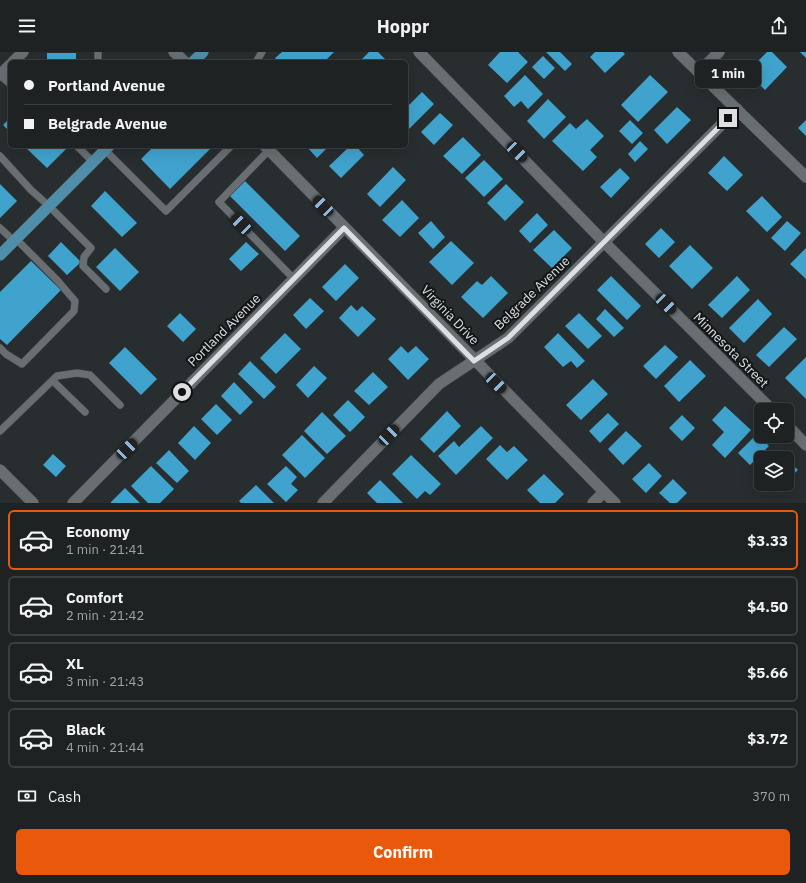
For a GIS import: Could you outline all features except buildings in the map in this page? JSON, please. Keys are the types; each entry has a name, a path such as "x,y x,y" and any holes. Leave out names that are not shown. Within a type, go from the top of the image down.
{"main road":[{"path":"195,60 203,52"},
{"path":"0,255 107,148"}],"street":[{"path":"15,60 23,52"},
{"path":"174,52 183,60"},
{"name":"Minnesota Street","path":"419,52 604,242 765,403"},
{"path":"678,52 806,177"},
{"path":"699,72 719,52"},
{"path":"0,75 8,67"},
{"name":"Belgrade Avenue","path":"323,503 439,384 508,338 737,109"},
{"name":"Virginia Drive","path":"267,148 474,361 615,503"},
{"name":"Portland Avenue","path":"73,503 344,228"},
{"path":"794,432 806,444"},
{"path":"0,470 33,503"},
{"path":"593,503 604,492"}],"lane":[{"path":"0,75 8,82"},
{"path":"79,148 93,162"},
{"path":"107,148 166,211 229,148"},
{"path":"267,148 219,202 294,279"},
{"path":"0,156 31,190 91,248 84,257 83,266 106,289"},
{"path":"0,228 15,240 57,280 75,301 74,311 22,364 6,354 0,348"},
{"path":"0,431 57,376 77,373 90,376 120,405"},
{"path":"53,380 85,412"}],"route":[{"path":"182,392 344,228 474,361 508,338 728,118"}]}
